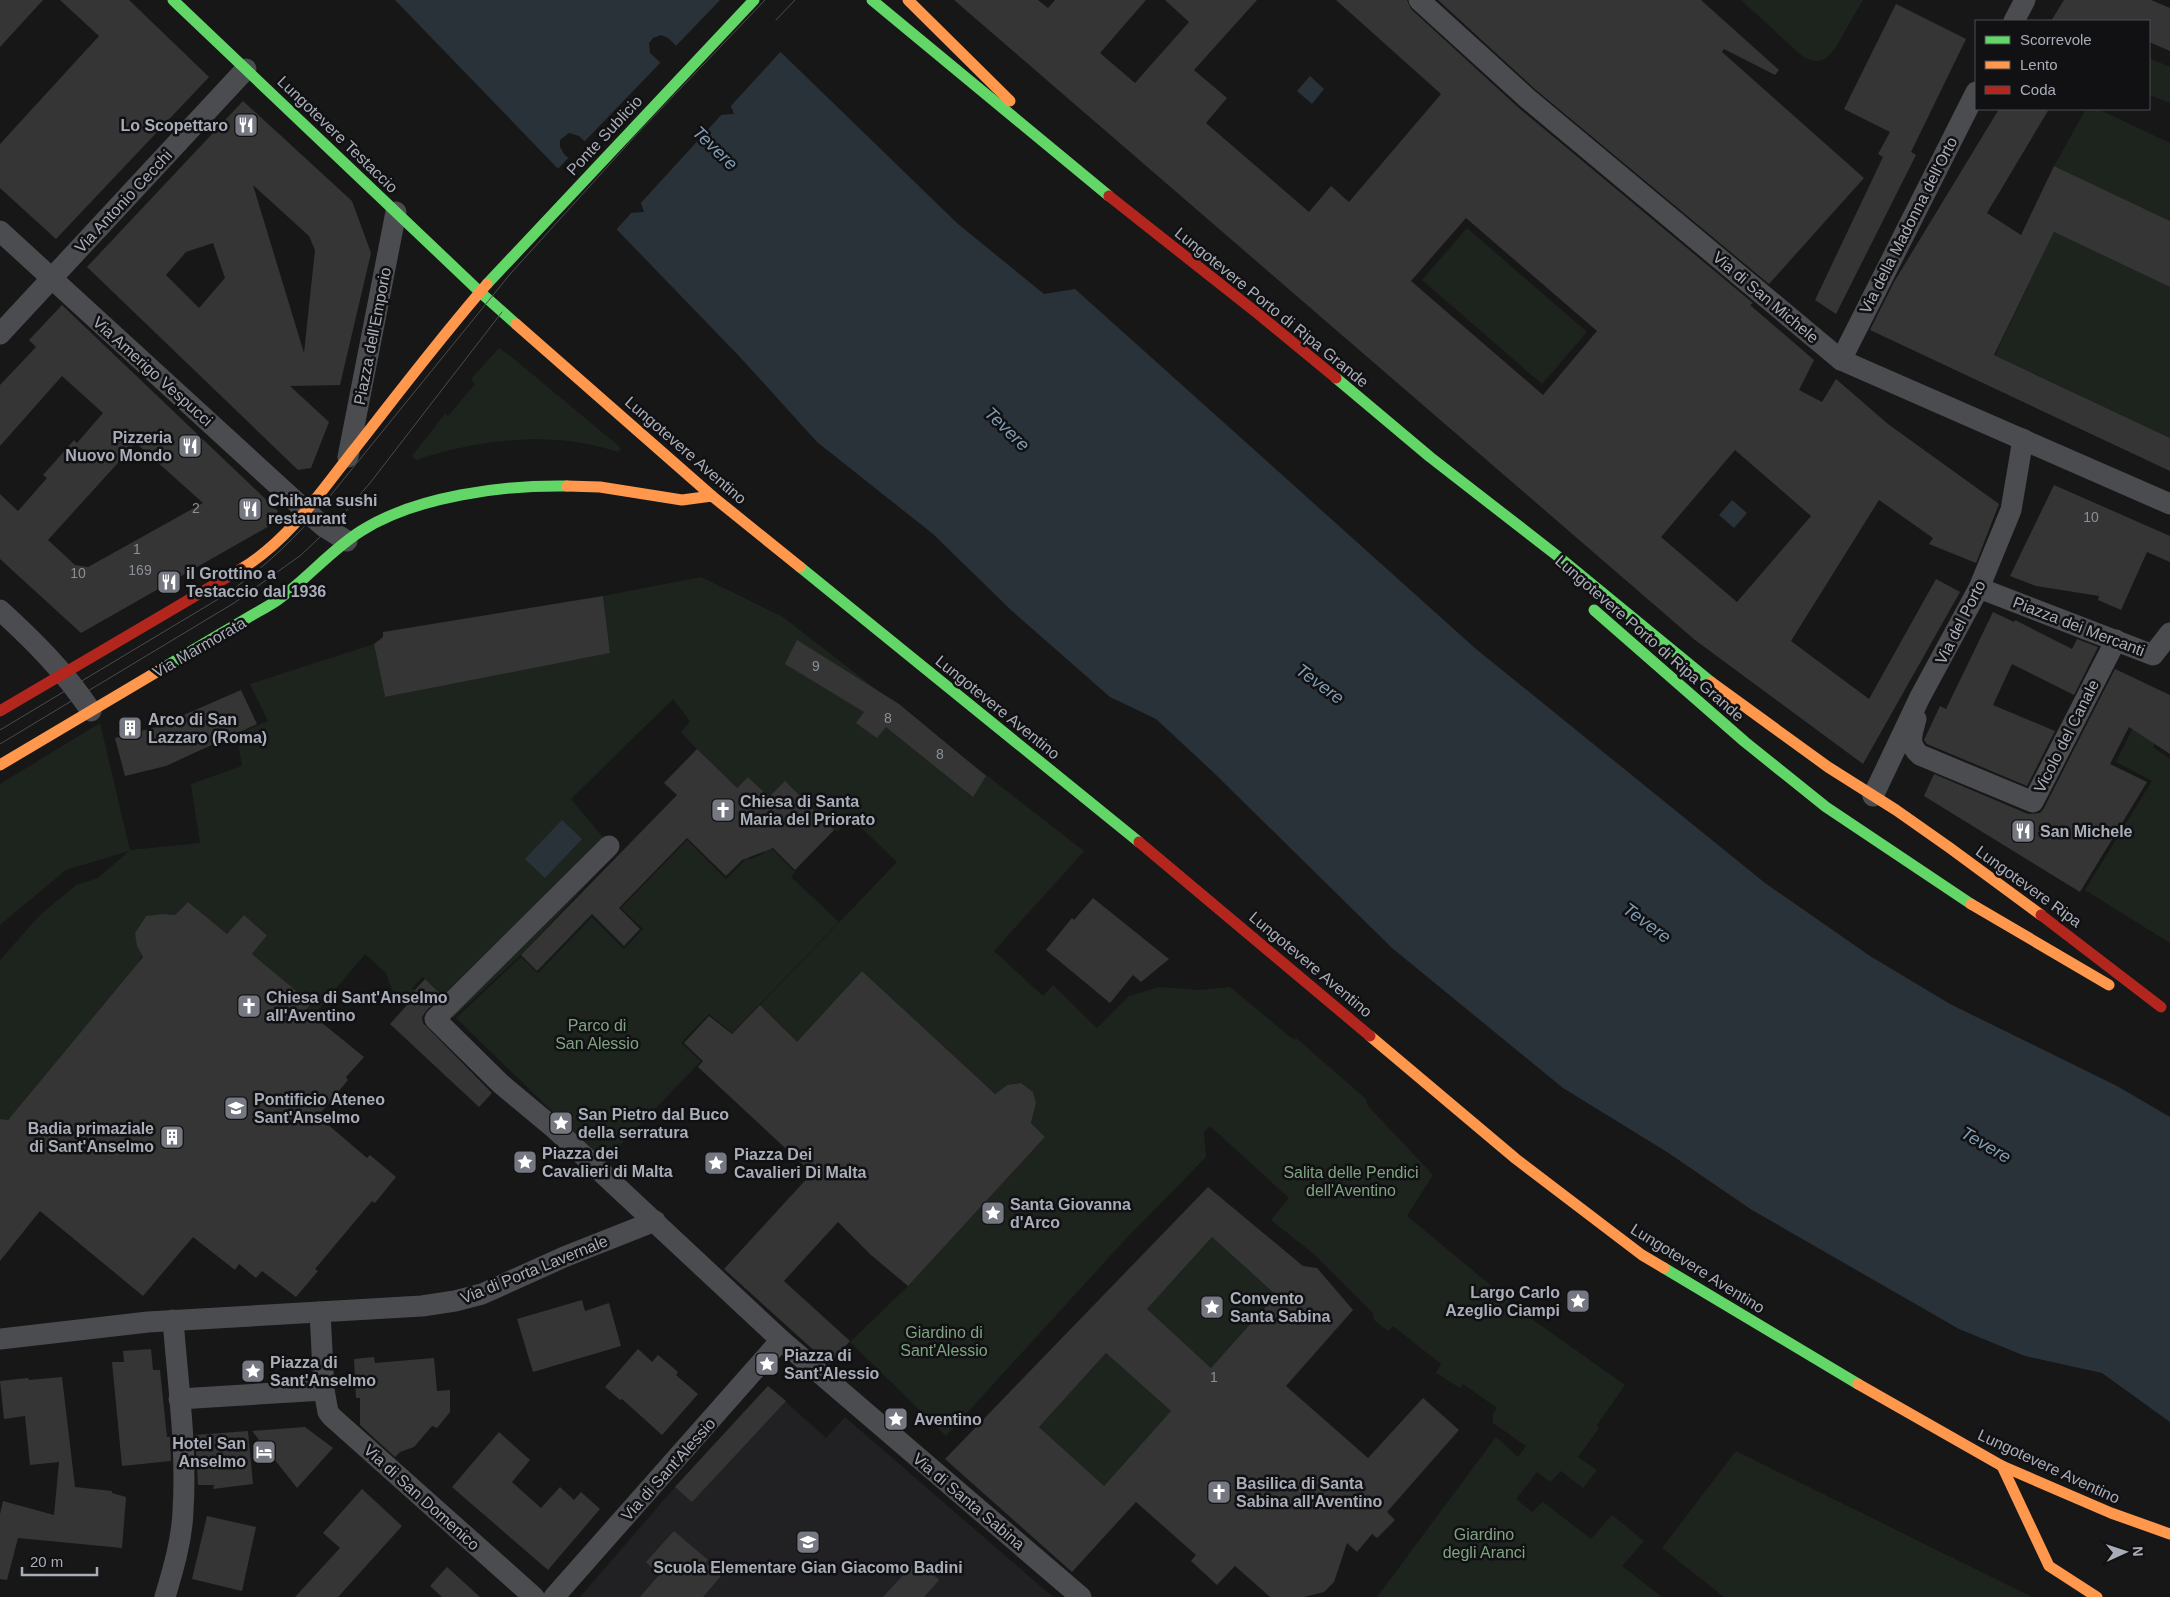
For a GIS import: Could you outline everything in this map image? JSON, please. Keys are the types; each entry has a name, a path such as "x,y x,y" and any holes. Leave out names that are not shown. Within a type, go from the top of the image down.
{"main road":[{"name":"Lungotevere Testaccio","path":"173,0 480,292"},
{"name":"Ponte Sublicio","path":"480,292 754,0"},
{"name":"Lungotevere Porto di Ripa Grande","path":"872,0 1093,183 1257,313 1430,457 1560,558 1697,672 1828,767 1873,796"},
{"name":"Lungotevere Porto di Ripa Grande","path":"908,0 1093,183"},
{"name":"Lungotevere Aventino","path":"480,292 712,496 1194,887 1516,1159 1642,1255 1865,1388 2002,1466 2112,1513 2170,1534"},
{"name":"Piazza dell'Emporio","path":"64,674 253,562 273,545 306,511 480,292"},
{"name":"Lungotevere Porto di Ripa Grande","path":"1430,457 1487,516"},
{"path":"347,541 363,530 403,510 444,499 506,489 579,486 682,500 712,496"},
{"name":"Via Marmorata","path":"0,765 256,614 304,579 347,541"},
{"name":"Lungotevere Porto di Ripa Grande","path":"1583,600 1768,761 1826,808 1860,830"},
{"path":"0,711 64,674"},
{"name":"Lungotevere Ripa","path":"1873,796 1950,848 2106,963 2165,1010"},
{"name":"Lungotevere Ripa","path":"1860,830 1966,901 2113,987 2165,1010"},
{"path":"2002,1466 2049,1566 2097,1597"}],"street":[{"name":"Via di San Michele","path":"1419,0 1528,98 1841,360 2170,504"},
{"path":"2015,20 2025,0"},
{"name":"Via Antonio Cecchi","path":"0,334 246,69"},
{"name":"Via della Madonna dell'Orto","path":"1841,360 1975,94"},
{"name":"Piazza dell'Emporio","path":"347,460 396,212"},
{"name":"Via Amerigo Vespucci","path":"0,231 306,511"},
{"name":"Via del Porto","path":"1873,796 1920,697 1979,588 2011,510 2023,439"},
{"path":"306,511 347,541"},
{"name":"Piazza dei Mercanti","path":"1979,588 2153,655 2170,633"},
{"path":"0,610 64,674 91,711"},
{"name":"Vicolo del Canale","path":"1920,697 1912,738 1914,749 1920,755 2032,802 2116,640"},
{"path":"608,846 435,1019 501,1084 555,1129 781,1340"},
{"name":"Via di Porta Lavernale","path":"320,1312 422,1306 470,1298 655,1221"},
{"path":"0,1339 173,1320 320,1312 324,1390 179,1399"},
{"path":"165,1597 176,1556 183,1513 183,1434 173,1320"},
{"name":"Via di Santa Sabina","path":"781,1340 1081,1597"},
{"name":"Via di Sant'Alessio","path":"554,1597 781,1340"},
{"name":"Via di San Domenico","path":"324,1390 328,1412 332,1416 534,1597"}],"shaded area":[{"name":"Scuola Elementare Gian Giacomo Badini","path":"768,1386 826,1438 845,1417 1053,1597 580,1597 675,1487"}],"green space":[{"path":"1741,0 1863,0 1833,51 1823,60 1817,61 1809,60 1801,55"},
{"path":"2150,58 2170,67 2170,103 2150,95"},
{"path":"2085,110 2100,110 2170,143 2170,221 2054,166"},
{"path":"1467,228 1587,332 1542,384 1422,280"},
{"path":"2054,232 2170,287 2170,438 1995,355"},
{"path":"499,348 621,448 618,452 593,445 542,439 491,442 416,460 412,456 445,414 448,416 475,384 471,379"},
{"path":"701,577 783,617 1084,851 994,951 1043,996 1053,985 1097,1028 1129,996 1159,987 1199,990 1230,987 1294,1040 1296,1038 1366,1099 1368,1106 1433,1175 1407,1216 1529,1317 1625,1385 1597,1425 1599,1428 1578,1457 1597,1470 1583,1488 1561,1471 1550,1482 1537,1472 1516,1499 1532,1512 1543,1502 1591,1539 1612,1515 1644,1541 1622,1566 1662,1597 1377,1597 1496,1437 1518,1457 1526,1446 1493,1423 1493,1414 1497,1408 1463,1384 1460,1388 1436,1373 1441,1364 1393,1326 1388,1331 1374,1320 1373,1313 1315,1255 1271,1220 1289,1198 1210,1126 1204,1132 1206,1157 1121,1244 946,1436 850,1342 907,1287 1045,1137 1031,1123 1036,1103 1033,1092 1021,1083 1007,1085 995,1094 862,971 778,1063 765,1051 785,1030 760,1005 897,862 851,818 838,831 834,830 785,782 769,797 748,777 735,790 681,732 690,721 673,699 571,799 616,853 521,955 453,1018 436,1001 442,994 423,977 412,988 415,991 404,1002 393,992 386,973 365,954 313,1016 306,1010 310,1002 252,954 267,934 244,915 227,934 188,902 175,915 163,914 145,917 135,933 142,955 138,963 8,1120 0,1119 0,960 41,914 76,885 98,878 129,851 66,870 0,925 0,784 100,723 130,850 200,843 191,784 242,766 237,734 268,721 250,684 374,644 385,697 610,653 603,596"},
{"path":"2138,718 2164,728 2153,747 2170,759 2170,943 2085,890 2152,781 2116,762"},
{"name":"Parco di San Alessio","path":"687,840 726,879 747,858 751,859 763,854 767,844 795,872 791,877 839,922 732,1033 709,1014 681,1043 701,1061 604,1162 456,1018 521,957 538,973 592,917 624,949 643,929 621,908"},
{"path":"1212,1237 1276,1295 1211,1368 1147,1309"},
{"path":"1106,1353 1171,1411 1104,1486 1039,1427"},
{"path":"1736,1451 2032,1597 1724,1597 1662,1548"}],"water":[{"name":"Tevere","path":"395,0 727,0 958,224 1044,294 1075,289 1476,649 1765,883 1870,956 1950,1004 2117,1086 2170,1117 2170,1422 2102,1373 2025,1356 1959,1329 1752,1210 1667,1152 1563,1088 1392,948 1212,771 1156,719 1110,697 1012,611 933,534 817,442 739,356","holes":["661,35 668,38 726,94 734,114 718,115 650,53 649,43 653,38","569,133 579,136 637,192 644,212 629,213 564,154 560,147 560,140"]},
{"path":"1310,76 1324,89 1312,104 1297,91"},
{"path":"1732,500 1747,513 1734,528 1719,515"},
{"path":"562,820 582,839 545,878 525,859"}],"pier":[{"path":"720,0 730,0 783,49 729,108 724,95 674,48"},
{"path":"662,61 719,113 724,112 639,205 635,193 583,143"},
{"path":"570,156 630,211 634,210 614,232 556,171"}],"building":[{"path":"0,0 43,0 0,47"},
{"path":"60,0 129,0 209,77 56,239 0,188 0,144 99,36"},
{"path":"954,0 1038,0 1048,8 1055,0 1146,0 1100,53 1135,83 1189,22 1165,0 1257,0 1194,70 1227,98 1206,123 1309,212 1331,186 1349,202 1441,94 1336,0 1407,0 1411,9 1520,109 1753,303 1750,305 1814,360 1799,390 1822,402 1836,379 1888,424 1999,504 1976,563 1929,544 1933,538 1879,500 1791,641 1869,699 1936,579 1960,592 1863,764 1695,640","holes":["1466,218 1597,331 1543,395 1411,281","1735,450 1811,516 1737,602 1661,537"]},
{"path":"1438,0 1701,0 1779,70 1775,75 1724,49 1722,52 1864,178 1769,284 1536,90"},
{"path":"2064,0 2151,0 2170,8 2170,51 2150,42 2150,20 2052,20"},
{"path":"1896,4 1966,39 1911,152 1916,155 1836,314 1815,300 1883,157 1878,154 1890,132 1844,109"},
{"path":"243,101 352,201 371,253 340,385 290,386 329,422 311,468 298,470 87,267","holes":["253,185 309,236 315,250 304,353","213,243 225,278 199,308 166,275 186,252"]},
{"path":"1998,110 2048,110 1987,213 2021,235 2054,166 2170,221 2170,287 2054,232 1994,355 2170,438 2170,471 1870,330 1894,282"},
{"path":"62,305 278,511 271,525 81,633 0,559 0,494 18,511 47,478 43,475 74,440 77,443 103,413 62,376 0,446 0,385 36,347 29,340","holes":["136,443 203,503 88,567 75,565 48,540"]},
{"path":"2054,485 2170,536 2170,562 2147,552 2121,610 2098,600 2099,596 2036,586 2010,576"},
{"path":"603,596 610,653 385,697 374,644 383,637 383,632"},
{"path":"1993,612 2014,622 2015,620 2072,649 2077,639 2098,647 2074,695 2012,664 1993,705 2055,731 2027,786 1927,744 1924,740 1940,706 1946,709"},
{"path":"797,640 899,704 986,776 973,797 886,727 877,738 856,723 864,712 785,664"},
{"path":"2115,669 2170,695 2170,754 2129,727 2110,764 2147,782 2080,892 1924,796 1934,774 2028,814 2040,813"},
{"path":"241,690 257,724 166,766 125,776 115,738 156,727"},
{"path":"697,749 737,788 748,777 769,797 785,781 834,830 795,870 773,848 742,860 726,876 687,838 619,908 640,929 624,946 592,914 537,971 521,955 677,795 664,783"},
{"path":"1093,898 1169,959 1141,982 1133,975 1110,1003 1046,950 1072,918 1074,920"},
{"name":"Badia primaziale di Sant'Anselmo","path":"188,902 227,934 244,915 267,935 252,954 311,1003 306,1010 364,1057 346,1077 348,1080 318,1116 367,1158 370,1155 396,1177 375,1203 372,1201 315,1269 318,1271 296,1297 262,1271 256,1278 239,1264 235,1270 193,1237 143,1296 40,1211 0,1261 0,1119 8,1120 143,957 137,946 135,933 146,916 175,915"},
{"path":"862,971 995,1094 1007,1085 1021,1083 1033,1092 1036,1103 1031,1123 1045,1137 908,1286 871,1255 838,1222 784,1281 850,1341 829,1364 724,1269 812,1173 698,1067 703,1061 684,1043 709,1016 732,1034 760,1005 797,1042"},
{"path":"425,979 442,995 426,1011 422,1017 423,1023 492,1093 479,1107 390,1024 407,1005 404,1002"},
{"path":"1208,1187 1303,1266 1317,1268 1353,1310 1286,1386 1368,1458 1423,1398 1459,1430 1387,1512 1395,1520 1377,1538 1372,1534 1357,1552 1347,1543 1334,1582 1324,1592 1304,1597 1270,1597 1235,1566 1217,1585 1191,1561 1196,1555 1136,1502 1072,1572 945,1459","holes":["1212,1237 1276,1295 1211,1368 1147,1309","1106,1353 1171,1411 1104,1486 1039,1427"]},
{"path":"582,1300 585,1311 609,1303 621,1346 533,1372 517,1319"},
{"path":"151,1349 153,1370 160,1370 167,1437 170,1437 171,1461 122,1466 112,1362 124,1362 123,1351"},
{"path":"638,1349 652,1362 658,1355 678,1372 676,1375 698,1394 662,1435 622,1399 620,1400 605,1387"},
{"path":"374,1357 375,1363 434,1358 437,1391 450,1390 450,1412 437,1428 432,1426 414,1447 400,1452 395,1457 360,1425 360,1398 356,1398 354,1359"},
{"path":"62,1377 75,1487 112,1491 112,1493 126,1497 122,1548 18,1538 7,1580 0,1579 0,1514 3,1501 54,1515 59,1462 30,1465 25,1416 4,1419 0,1381"},
{"path":"768,1386 786,1401 692,1502 675,1487"},
{"path":"305,1427 333,1448 297,1488 252,1431"},
{"path":"248,1431 253,1484 213,1489 214,1485 198,1485 195,1435"},
{"path":"499,1432 530,1460 512,1482 541,1508 560,1487 574,1500 581,1492 600,1509 548,1570 452,1487"},
{"path":"362,1489 402,1526 338,1597 295,1597 340,1548 323,1533"},
{"path":"207,1516 256,1527 242,1591 192,1579"},
{"path":"674,1531 708,1560 706,1563 721,1576 703,1597 640,1597 659,1575 646,1562"},
{"path":"917,1560 939,1580 924,1597 883,1597"},
{"path":"447,1567 480,1597 442,1597 430,1586"}],"tram line":[{"path":"0,730 225,595 282,549 313,517 511,273 637,134 765,0"},
{"path":"776,20 795,0"},
{"path":"0,744 234,603 301,555 339,519 370,483 502,312"}],"traffic: fast":[{"path":"173,0 516,324"},
{"path":"487,284 754,0"},
{"path":"872,0 1109,196"},
{"path":"1336,378 1430,457 1560,558 1711,682"},
{"path":"165,667 275,602 350,539 383,519 407,509 461,495 516,488 567,486"},
{"path":"800,567 1139,842"},
{"path":"1594,610 1745,742 1826,807 1971,904"},
{"path":"1664,1268 1858,1384"}],"traffic: slow":[{"path":"908,0 1010,101"},
{"path":"241,569 274,545 302,515 487,284"},
{"path":"516,324 712,496"},
{"path":"567,486 600,487 682,500 712,496 800,567"},
{"path":"0,765 165,667"},
{"path":"1711,682 1828,767 1896,810 1950,848 2041,915"},
{"path":"1971,904 2109,985"},
{"path":"1370,1036 1516,1159 1642,1255 1664,1268"},
{"path":"1858,1384 2002,1466 2111,1513 2170,1534"},
{"path":"2002,1466 2049,1566 2097,1597"}],"traffic: jam":[{"path":"1109,196 1336,378"},
{"path":"0,711 241,569"},
{"path":"1139,842 1370,1036"},
{"path":"2041,915 2161,1007"}],"place":[{"name":"Lo Scopettaro","path":"246,125"},
{"name":"Pizzeria Nuovo Mondo","path":"190,446"},
{"name":"Chihana sushi restaurant","path":"250,509"},
{"name":"il Grottino a Testaccio dal 1936","path":"169,582"},
{"name":"Arco di San Lazzaro (Roma)","path":"130,728"},
{"name":"Chiesa di Santa Maria del Priorato","path":"723,810"},
{"name":"San Michele","path":"2023,831"},
{"name":"Chiesa di Sant'Anselmo all'Aventino","path":"249,1006"},
{"name":"Pontificio Ateneo Sant'Anselmo","path":"236,1108"},
{"name":"San Pietro dal Buco della serratura","path":"561,1123"},
{"name":"Badia primaziale di Sant'Anselmo","path":"172,1137"},
{"name":"Piazza dei Cavalieri di Malta","path":"525,1162"},
{"name":"Piazza Dei Cavalieri Di Malta","path":"716,1163"},
{"name":"Santa Giovanna d'Arco","path":"993,1213"},
{"name":"Largo Carlo Azeglio Ciampi","path":"1578,1301"},
{"name":"Convento Santa Sabina","path":"1212,1307"},
{"name":"Piazza di Sant'Alessio","path":"767,1364"},
{"name":"Piazza di Sant'Anselmo","path":"253,1371"},
{"name":"Aventino","path":"896,1419"},
{"name":"Hotel San Anselmo","path":"264,1452"},
{"name":"Basilica di Santa Sabina all'Aventino","path":"1219,1492"},
{"name":"Scuola Elementare Gian Giacomo Badini","path":"808,1542"}],"park label":[{"name":"Salita delle Pendici dell'Aventino","path":"1351,1181"},
{"name":"Giardino di Sant'Alessio","path":"944,1341"},
{"name":"Giardino degli Aranci","path":"1484,1543"}]}
